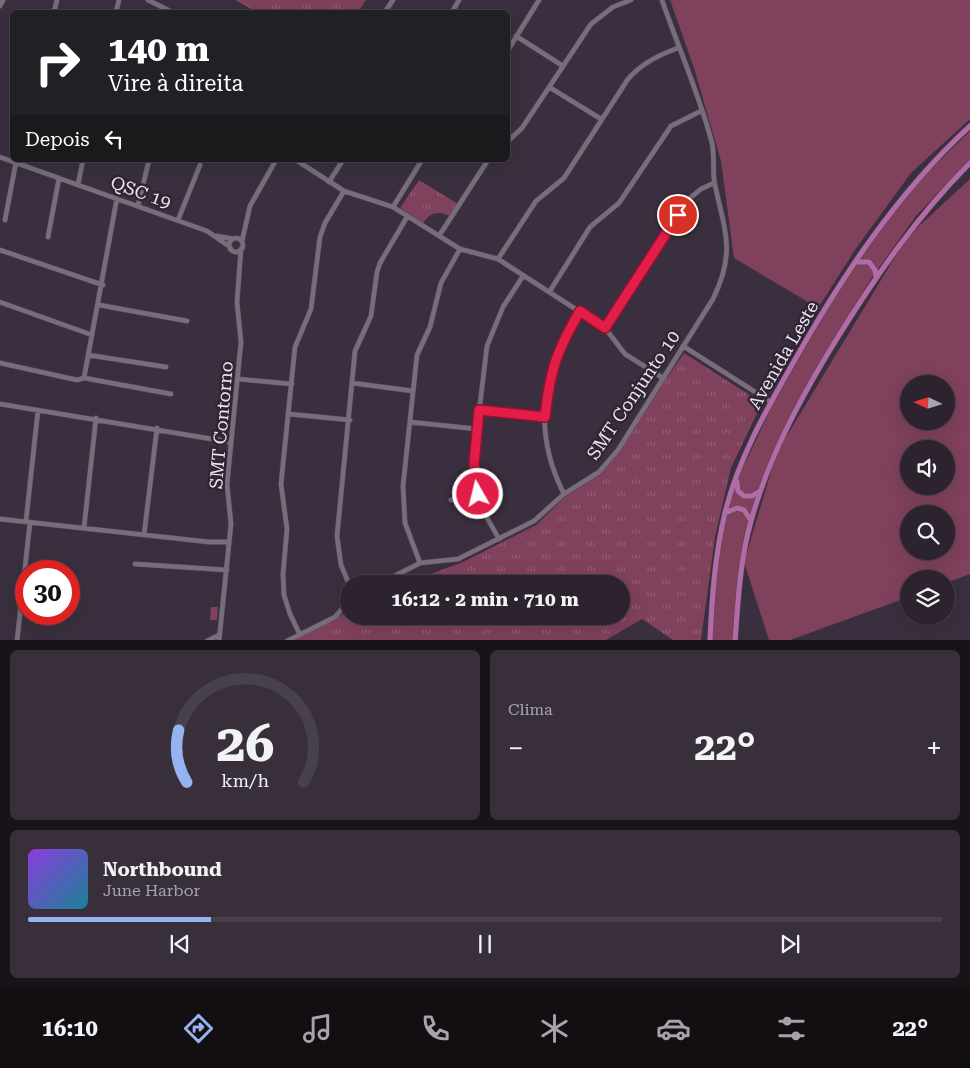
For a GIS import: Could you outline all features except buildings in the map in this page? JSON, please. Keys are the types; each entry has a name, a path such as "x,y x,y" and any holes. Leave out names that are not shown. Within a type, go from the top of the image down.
{"main road":[{"name":"Avenida Leste","path":"710,640 714,580 725,513 752,439 771,402 854,262 911,187 970,126"},
{"path":"735,640 742,563 751,521 760,491 779,445 824,360 876,277 916,222 970,163"},
{"path":"854,262 869,262 875,270 876,277"},
{"path":"736,479 741,494 752,496 760,491"},
{"path":"725,513 737,508 744,510 751,521"}],"street":[{"path":"0,6 3,0"},
{"path":"148,0 168,10"},
{"path":"510,46 539,0"},
{"path":"510,139 522,128 591,24 613,7 631,0"},
{"path":"605,328 689,199 701,189 714,183 712,145 662,0"},
{"path":"516,36 563,66"},
{"path":"498,259 536,201 564,178 621,87 636,69 662,54 678,48"},
{"path":"549,87 601,119"},
{"path":"550,291 590,227 619,203 671,126 701,112"},
{"path":"5,220 16,162"},
{"name":"QSC 19","path":"19,162 216,235 237,239"},
{"path":"78,184 83,162"},
{"path":"138,206 148,162"},
{"path":"230,247 244,227 253,199 275,162"},
{"path":"299,162 344,191 393,207 460,249 498,259 605,328 625,354 663,378"},
{"path":"329,182 342,162"},
{"path":"393,207 421,162"},
{"path":"439,236 487,162"},
{"path":"178,220 200,164"},
{"path":"48,237 59,178"},
{"name":"SMT Conjunto 10","path":"397,575 420,563 458,559 534,521 564,494 599,472 609,462 714,299 725,267 727,234 714,183"},
{"path":"300,635 284,595 287,530 281,484 296,341 310,309 320,237 325,223 344,191"},
{"path":"84,378 103,284 117,198"},
{"path":"345,575 341,565 337,536 350,420 355,351 371,316 377,272 407,217"},
{"name":"QSC 19","path":"216,235 235,251"},
{"name":"SMT Contorno","path":"219,638 231,518 227,484 230,442 241,342 237,302 242,249 237,239"},
{"path":"235,251 242,249"},
{"path":"420,563 405,523 403,507 403,486 417,355 430,326 438,290 460,249"},
{"path":"0,250 103,284"},
{"name":"SMT Contorno","path":"235,251 240,271"},
{"path":"499,539 478,494 474,464 477,428 487,346 503,307 523,276"},
{"path":"0,302 92,335"},
{"path":"99,305 187,321"},
{"path":"564,494 548,456 545,442 545,417 548,388 556,354 580,311"},
{"path":"683,346 771,402"},
{"path":"88,355 166,367"},
{"path":"0,363 77,380 84,378 171,394"},
{"path":"238,379 292,384"},
{"path":"352,383 413,391"},
{"path":"0,404 96,418 230,442"},
{"path":"17,640 38,410"},
{"path":"479,410 545,417"},
{"path":"288,414 350,420"},
{"path":"84,528 96,418"},
{"path":"410,422 477,428"},
{"path":"144,535 156,428"},
{"path":"452,500 478,494"},
{"path":"0,519 144,535 229,542"},
{"path":"135,564 227,570"},
{"path":"287,640 335,617 340,611"},
{"path":"207,640 219,638"}],"green space":[{"path":"235,0 366,0 359,10 253,10"},
{"path":"670,0 970,0 970,119 911,173 857,247 818,308 734,258 721,161 694,68"},
{"path":"970,131 970,159 916,216 873,276 821,359 778,442 758,489 747,526 735,640 710,640 718,556 737,480 773,404 855,262 896,209 930,170"},
{"path":"970,179 970,574 955,580 955,570 900,570 900,600 790,640 769,640 744,562 777,452 907,237"},
{"path":"419,180 458,204 450,216 442,213 435,214 423,223 400,208"},
{"path":"684,353 762,403 731,468 715,537 701,640 673,640 642,619 606,640 292,640 340,616 340,625 630,625 630,575 428,575 463,562 536,525 566,496 600,474"},
{"path":"211,607 218,607 217,620 210,620"}],"route":[{"path":"478,494 474,479 474,464 479,410 545,417 548,388 556,354 564,336 580,311 605,328 678,215"}]}
